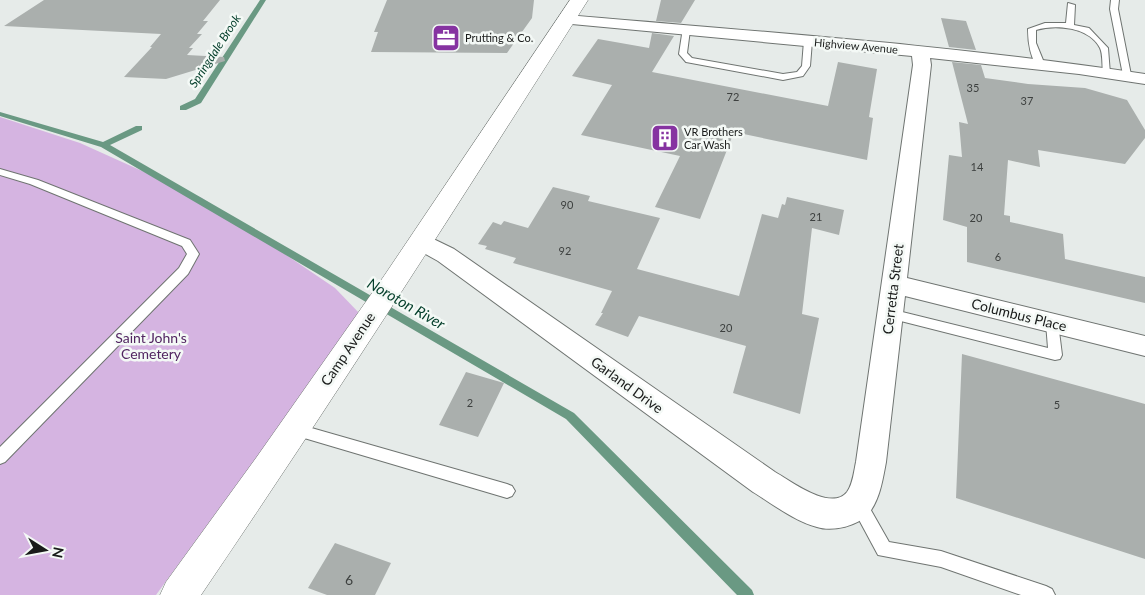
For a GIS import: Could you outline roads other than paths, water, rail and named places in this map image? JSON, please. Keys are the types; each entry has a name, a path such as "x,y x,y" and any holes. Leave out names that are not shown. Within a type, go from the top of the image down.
{"street":[{"name":"Camp Avenue","path":"179,595 394,283 579,0"},
{"name":"Highview Avenue","path":"567,20 920,52 1107,72 1145,78"},
{"name":"Cerretta Street","path":"849,509 866,486 871,462 922,65 920,52"},
{"name":"Garland Drive","path":"421,241 446,255 764,482 818,513 849,509"},
{"name":"Columbus Place","path":"894,284 1145,346"}],"lane":[{"path":"1115,0 1114,9 1127,75"},
{"path":"1070,26 1071,5"},
{"path":"1041,65 1032,43 1032,29 1045,25 1070,26 1086,30 1104,48 1107,72"},
{"path":"686,30 683,54 689,60 783,77 800,74 806,66 808,41"},
{"path":"0,172 34,182 186,243 193,254 184,271 0,457"},
{"path":"890,314 1055,355 1052,324"},
{"path":"294,429 507,491"},
{"path":"849,509 884,549 942,558 1046,595"}],"waterway":[{"name":"Springdale Brook","path":"183,108 198,101 263,0"},
{"name":"Noroton River","path":"0,114 104,145"},
{"name":"Springdale Brook","path":"104,145 139,128"},
{"name":"Noroton River","path":"104,145 570,416 747,595"}],"place":[{"name":"Prutting & Co.","path":"446,38"},
{"name":"VR Brothers Car Wash","path":"665,138"}],"park label":[{"name":"Saint John's Cemetery","path":"151,346"}]}
